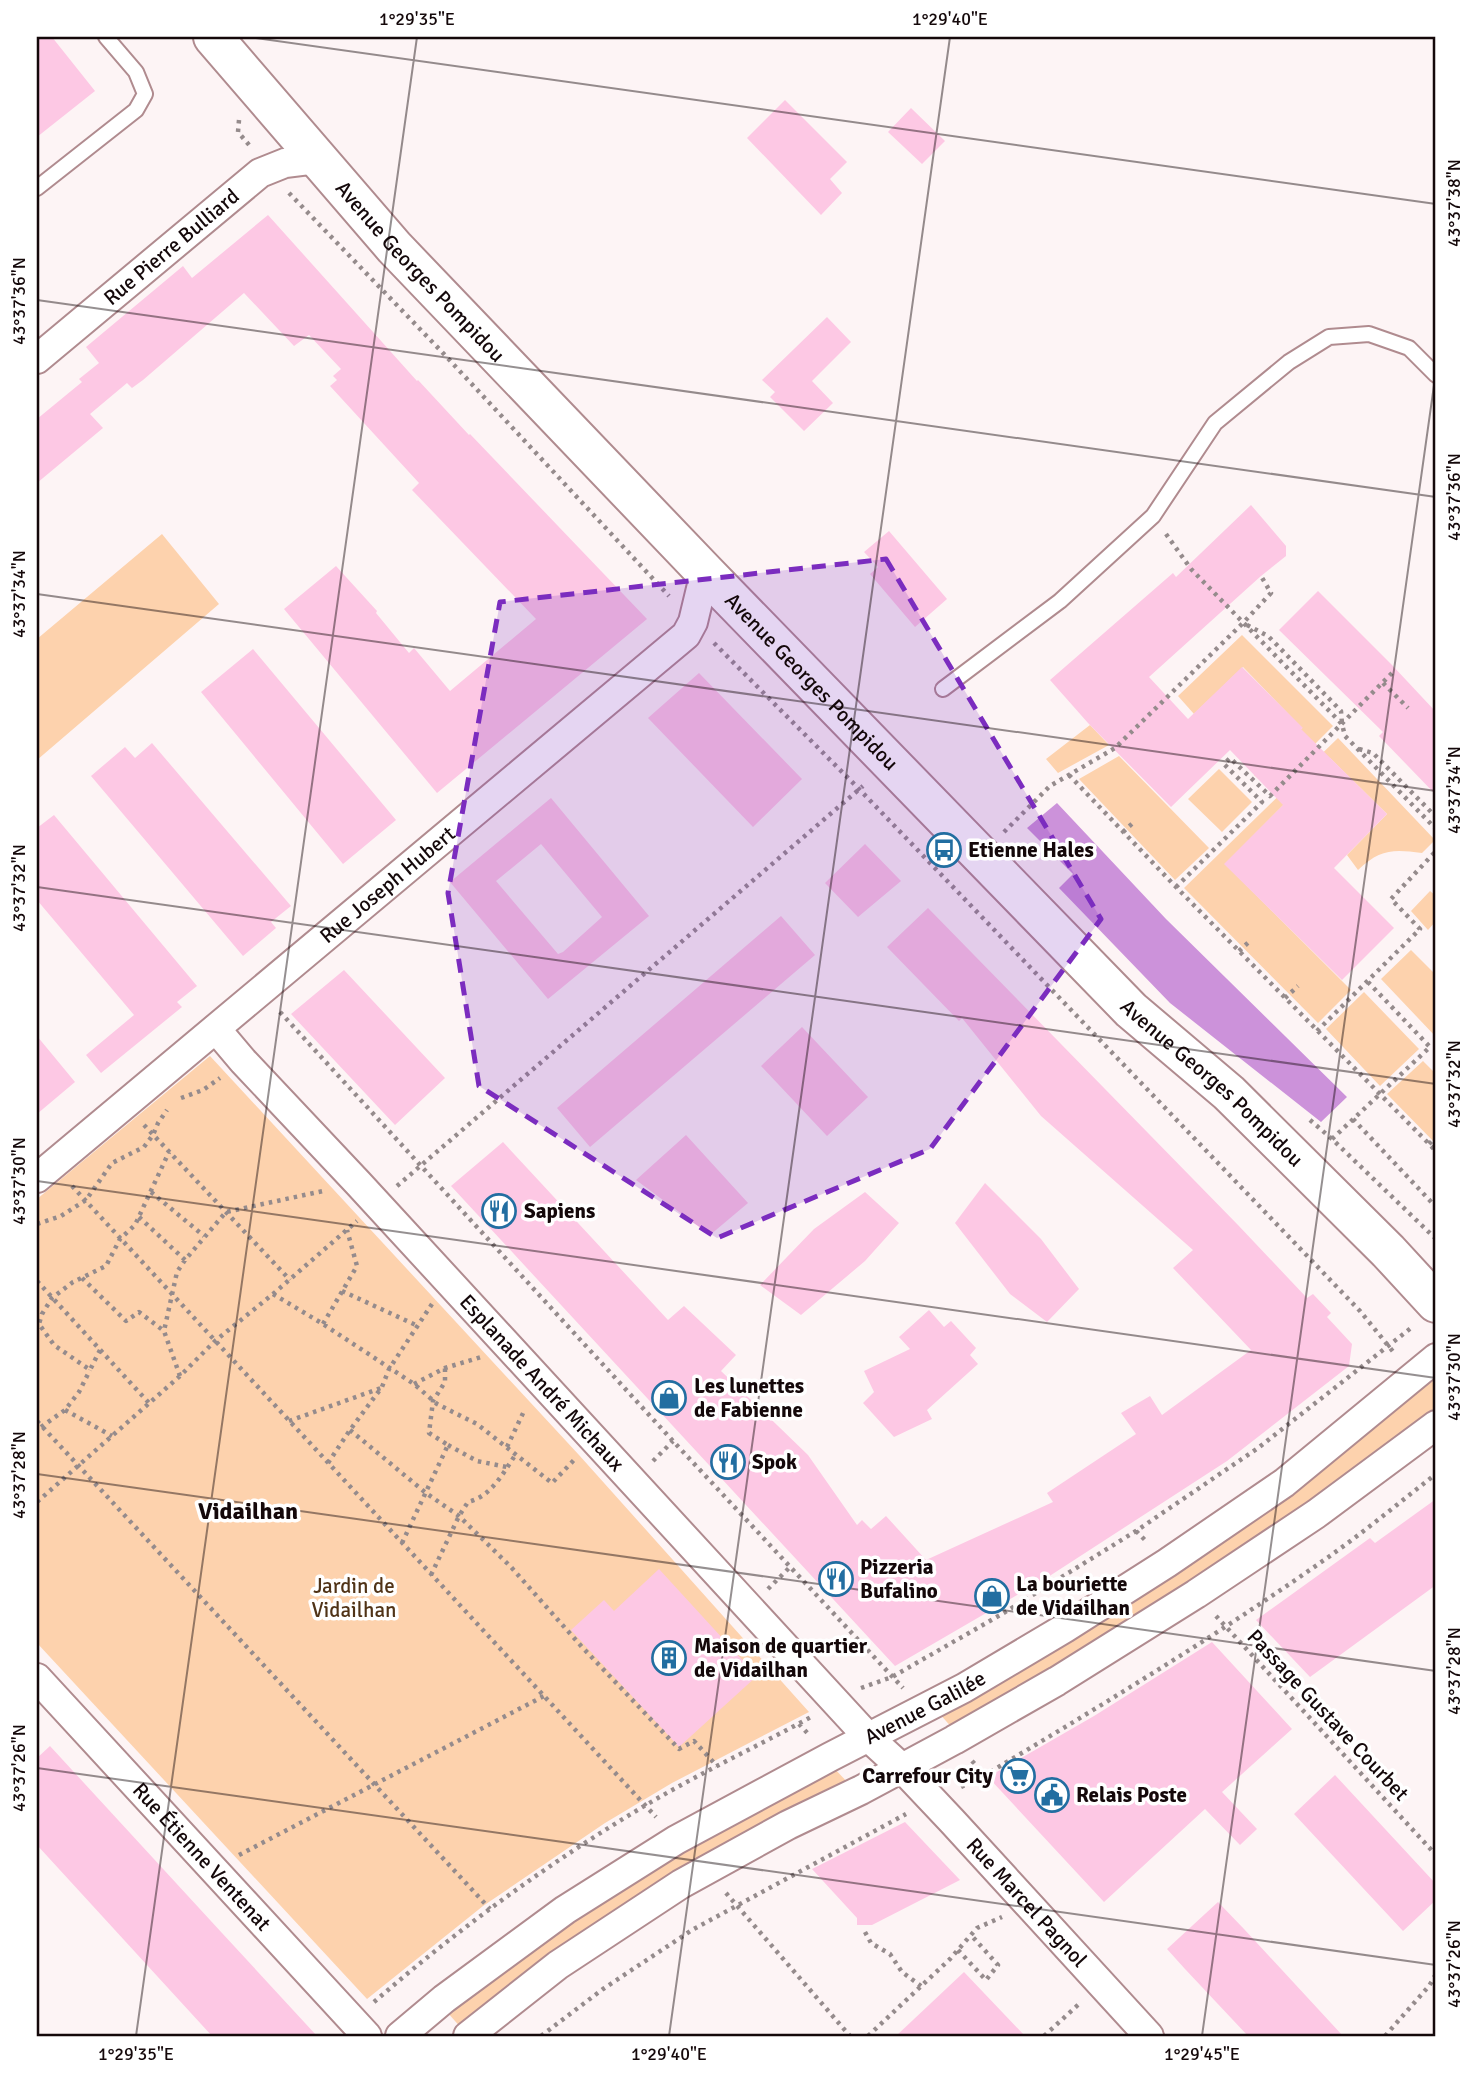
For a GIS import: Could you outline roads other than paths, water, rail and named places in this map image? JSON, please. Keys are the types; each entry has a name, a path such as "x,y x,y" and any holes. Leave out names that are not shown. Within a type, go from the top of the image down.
{"main road":[{"name":"Avenue Georges Pompidou","path":"213,37 317,159 433,288 705,572 1131,1010 1229,1093 1378,1241 1436,1303"}],"street":[{"name":"Rue Pierre Bulliard","path":"37,359 260,173 299,160 317,159"},
{"name":"Rue Joseph Hubert","path":"37,1178 686,635 693,622 705,572"},
{"name":"Esplanade André Michaux","path":"216,1029 869,1737 902,1768"},
{"name":"Avenue Galilée","path":"400,2036 444,1999 565,1910 676,1840 964,1688 1167,1563 1284,1483 1436,1358"},
{"name":"Avenue Galilée","path":"468,2036 558,1965 681,1884 788,1825 902,1768 1057,1681 1196,1594 1316,1514 1436,1425"},
{"name":"Rue Étienne Ventenat","path":"37,1678 366,2023"},
{"name":"Rue Marcel Pagnol","path":"902,1768 1150,2036"}],"lane":[{"path":"37,188 136,110 145,94 136,72 106,37"},
{"path":"943,689 1060,601 1153,516 1215,423 1289,362 1329,337 1369,334 1409,348 1436,375"}],"place":[{"name":"Etienne Hales","path":"944,850"},
{"name":"Sapiens","path":"499,1211"},
{"name":"Les lunettes de Fabienne","path":"669,1398"},
{"name":"Spok","path":"728,1462"},
{"name":"Pizzeria Bufalino","path":"836,1579"},
{"name":"La bouriette de Vidailhan","path":"992,1596"},
{"name":"Maison de quartier de Vidailhan","path":"669,1658"},
{"name":"Carrefour City","path":"1018,1776"},
{"name":"Relais Poste","path":"1052,1795"}],"district":[{"name":"Vidailhan","path":"248,1511"}],"park label":[{"name":"Jardin de Vidailhan","path":"354,1598"}]}
